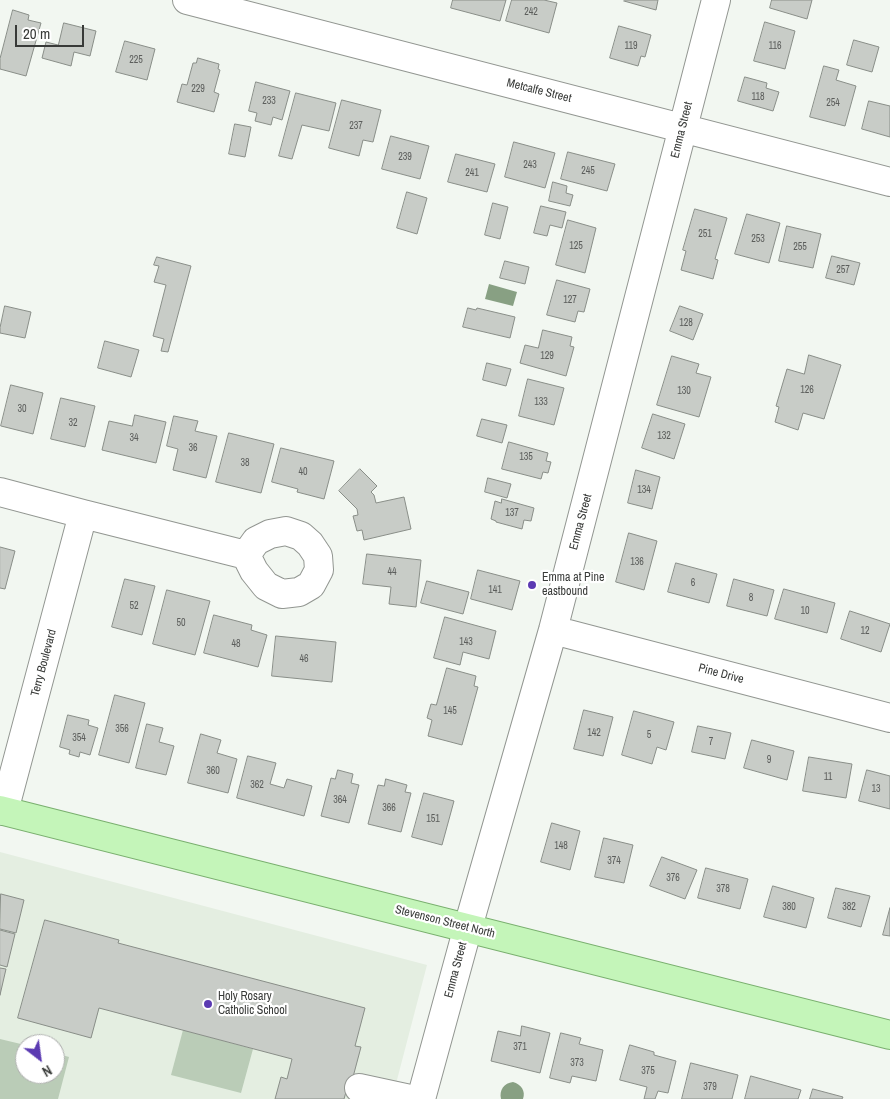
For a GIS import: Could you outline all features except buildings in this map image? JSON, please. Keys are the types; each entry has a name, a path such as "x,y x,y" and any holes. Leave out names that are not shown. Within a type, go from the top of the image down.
{"main road":[{"name":"Stevenson Street North","path":"2,811 890,1035"}],"street":[{"name":"Metcalfe Street","path":"187,0 890,182"},
{"name":"Emma Street","path":"421,1099 553,630 716,0"},
{"path":"0,492 246,555"},
{"name":"Terry Boulevard","path":"2,811 83,514"},
{"name":"Pine Drive","path":"553,630 890,718"},
{"path":"359,1088 410,1099"}],"shaded area":[{"path":"489,284 517,292 513,306 485,299"},
{"name":"Holy Rosary Catholic School","path":"0,852 427,965 392,1099 0,1099"},
{"path":"183,1030 253,1049 241,1093 171,1075"},
{"path":"0,1039 15,1043 15,1084 62,1084 58,1099 0,1099"},
{"path":"65,1056 69,1057 65,1072"},
{"path":"513,1082 522,1088 524,1093 523,1099 501,1099 503,1088"}],"place":[{"name":"Emma at Pine eastbound","path":"532,585"},
{"name":"Holy Rosary Catholic School","path":"208,1004"}]}
